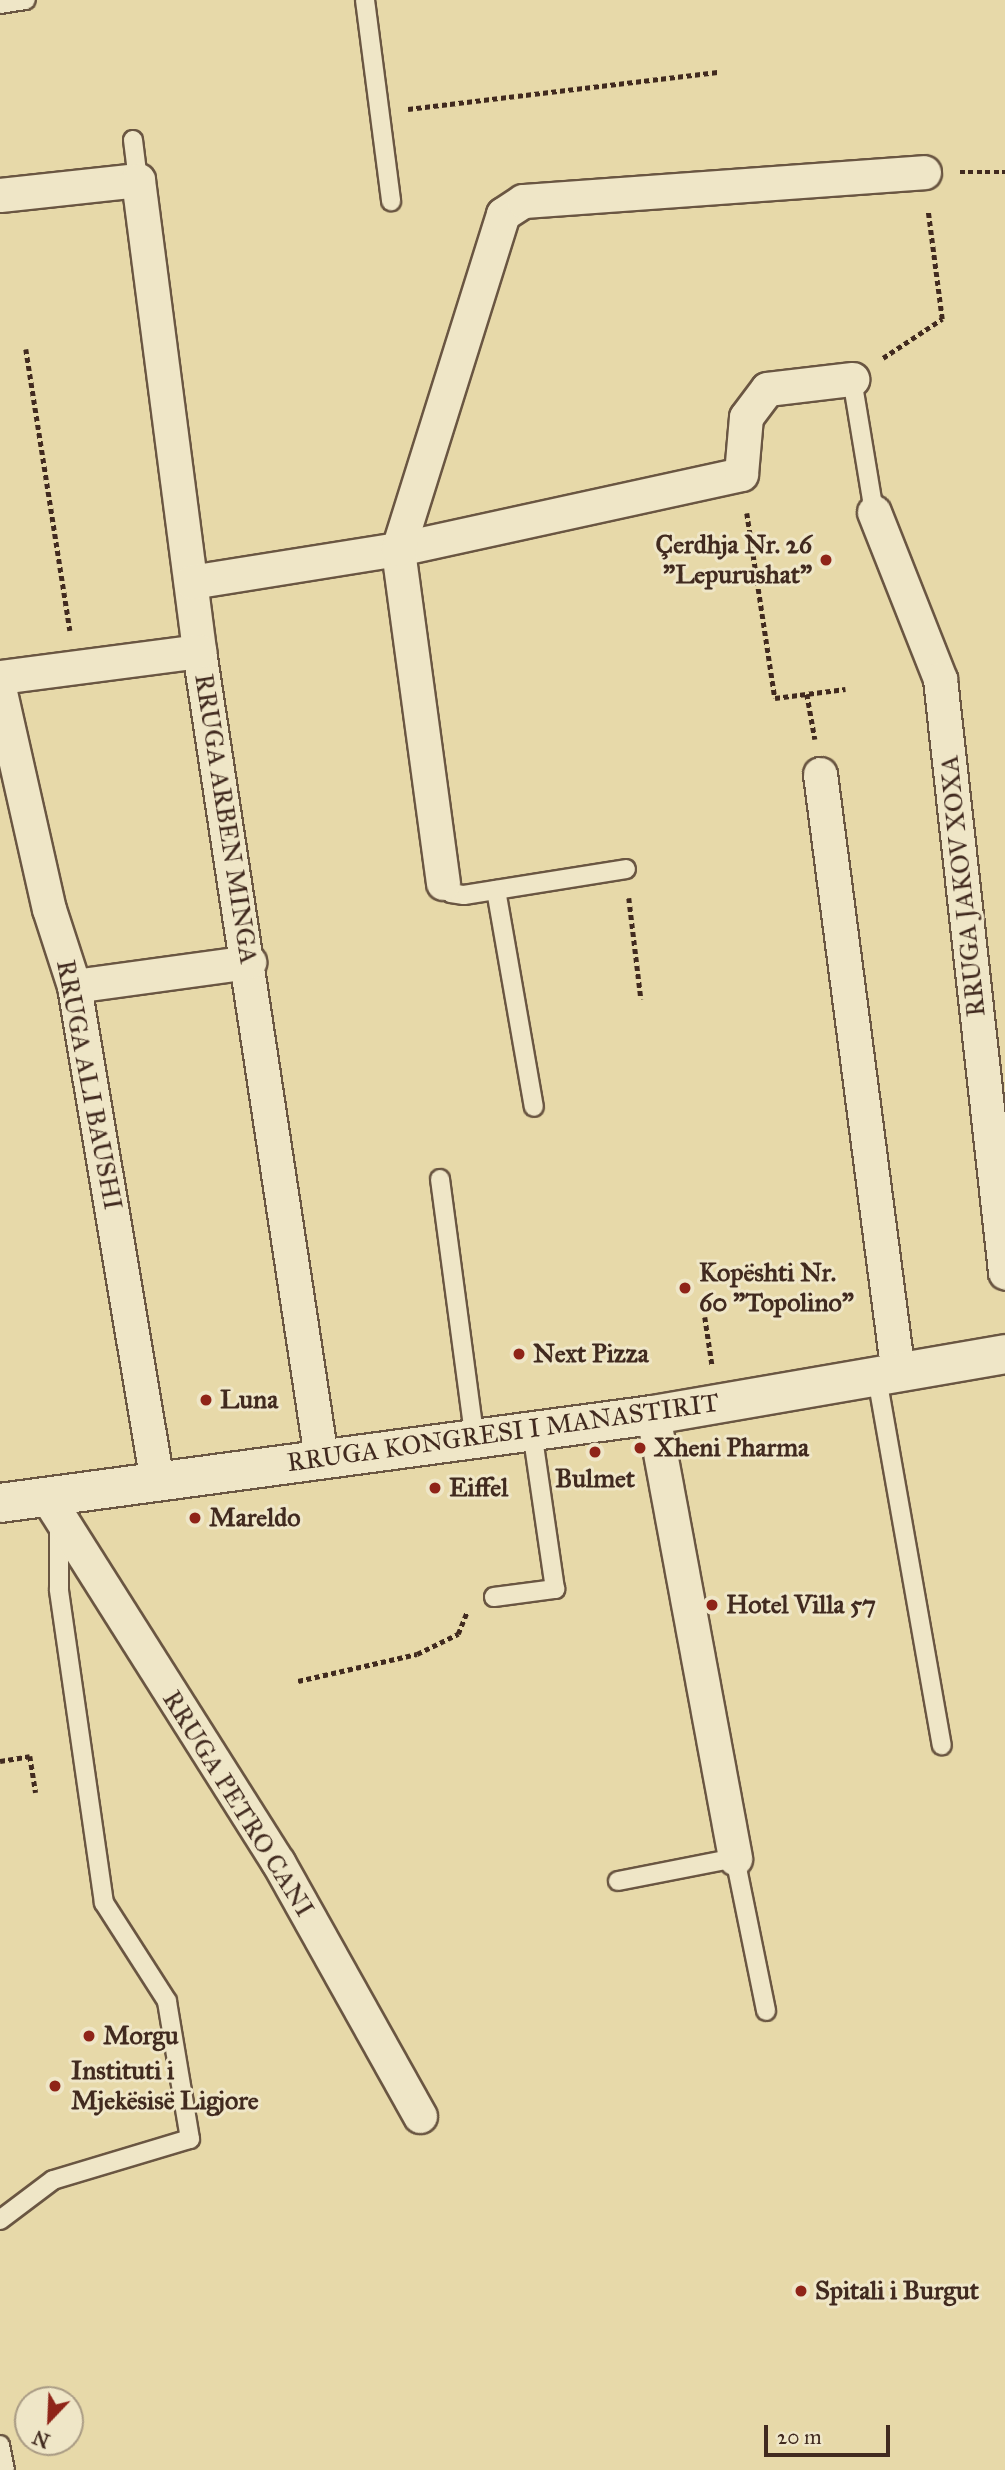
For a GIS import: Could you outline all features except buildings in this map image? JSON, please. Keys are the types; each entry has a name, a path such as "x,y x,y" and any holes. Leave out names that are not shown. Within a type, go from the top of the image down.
{"street":[{"path":"443,883 398,549 503,214 523,201 924,172"},
{"path":"0,195 138,180"},
{"name":"RRUGA ARBEN MINGA","path":"138,180 199,651 249,962 321,1458"},
{"path":"191,582 398,549 741,474 746,417 766,389 852,379"},
{"name":"RRUGA JAKOV XOXA","path":"874,512 940,679 1005,1272"},
{"path":"0,677 199,651"},
{"name":"RRUGA ALI BAUSHI","path":"0,692 49,909 74,986 157,1482"},
{"path":"820,774 888,1376"},
{"path":"74,986 249,962"},
{"name":"RRUGA KONGRESI I MANASTIRIT","path":"0,1503 53,1507 157,1482 653,1415 1005,1354"},
{"path":"653,1415 735,1858"},
{"name":"RRUGA PETRO CANI","path":"53,1507 278,1862 420,2116"}],"lane":[{"path":"0,4 26,0"},
{"path":"365,0 391,201"},
{"name":"RRUGA ARBEN MINGA","path":"133,140 138,180"},
{"path":"852,379 874,512"},
{"path":"443,883 464,895 626,869"},
{"path":"496,890 534,1107"},
{"path":"440,1179 475,1440"},
{"path":"888,1376 942,1745"},
{"path":"494,1597 555,1589 532,1432"},
{"path":"0,2220 53,2180 190,2139 167,2001 104,1903 59,1589 53,1507"},
{"path":"618,1881 735,1858 766,2011"},
{"path":"0,2445 5,2470"}],"path":[{"path":"380,112 720,72"},
{"path":"852,379 942,319 924,172"},
{"path":"26,349 76,667"},
{"path":"741,474 775,698 845,689"},
{"path":"626,869 640,999"},
{"path":"298,1681 417,1654 458,1634"},
{"path":"0,1761 30,1756 36,1793"}],"place":[{"name":"Çerdhja Nr. 26 \"Lepurushat\"","path":"826,560"},
{"name":"Kopështi Nr. 60 \"Topolino\"","path":"685,1288"},
{"name":"Next Pizza","path":"519,1354"},
{"name":"Luna","path":"206,1400"},
{"name":"Xheni Pharma","path":"640,1448"},
{"name":"Bulmet","path":"595,1452"},
{"name":"Eiffel","path":"435,1488"},
{"name":"Mareldo","path":"195,1518"},
{"name":"Hotel Villa 57","path":"712,1605"},
{"name":"Morgu","path":"89,2036"},
{"name":"Instituti i Mjekësisë Ligjore","path":"55,2086"},
{"name":"Spitali i Burgut","path":"801,2291"}]}
